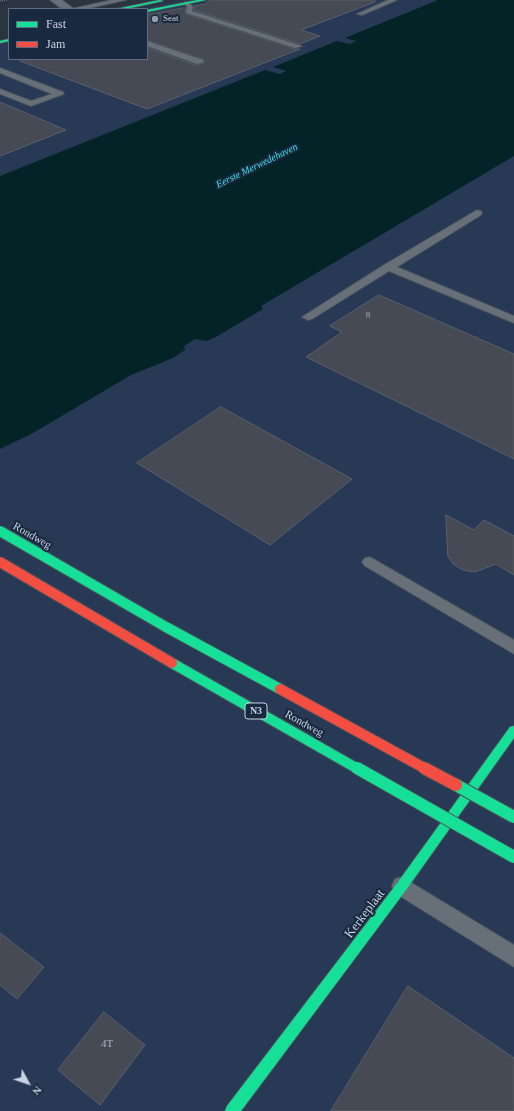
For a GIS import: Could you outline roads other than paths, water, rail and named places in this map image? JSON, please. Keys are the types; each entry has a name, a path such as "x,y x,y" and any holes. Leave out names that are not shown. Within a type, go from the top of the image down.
{"main road":[{"path":"150,5 166,0"},
{"path":"119,4 150,5 187,3 204,0"},
{"name":"Rondweg","path":"0,531 173,630 514,817"},
{"name":"Rondweg","path":"0,562 142,646 514,857"},
{"name":"Kerkeplaat","path":"232,1111 402,886 508,751 514,730"}],"street":[{"path":"55,0 67,8"}],"lane":[{"path":"360,14 394,0"},
{"path":"187,3 190,7 188,12 298,46"},
{"path":"83,8 119,4"},
{"path":"148,43 200,62"},
{"path":"0,70 60,94 31,104 0,91"},
{"path":"308,317 477,212"},
{"path":"388,267 514,320"},
{"path":"370,562 514,648"},
{"path":"402,886 514,957"}],"water":[{"name":"Eerste Merwedehaven","path":"438,0 514,0 514,156 261,306 263,309 214,338 207,341 195,339 184,346 185,350 173,358 131,375 33,433 0,449 0,176 265,70 280,74 286,71 273,67 337,41 350,44 356,41 345,38"}],"place":[{"name":"Seat","path":"155,19"}]}
